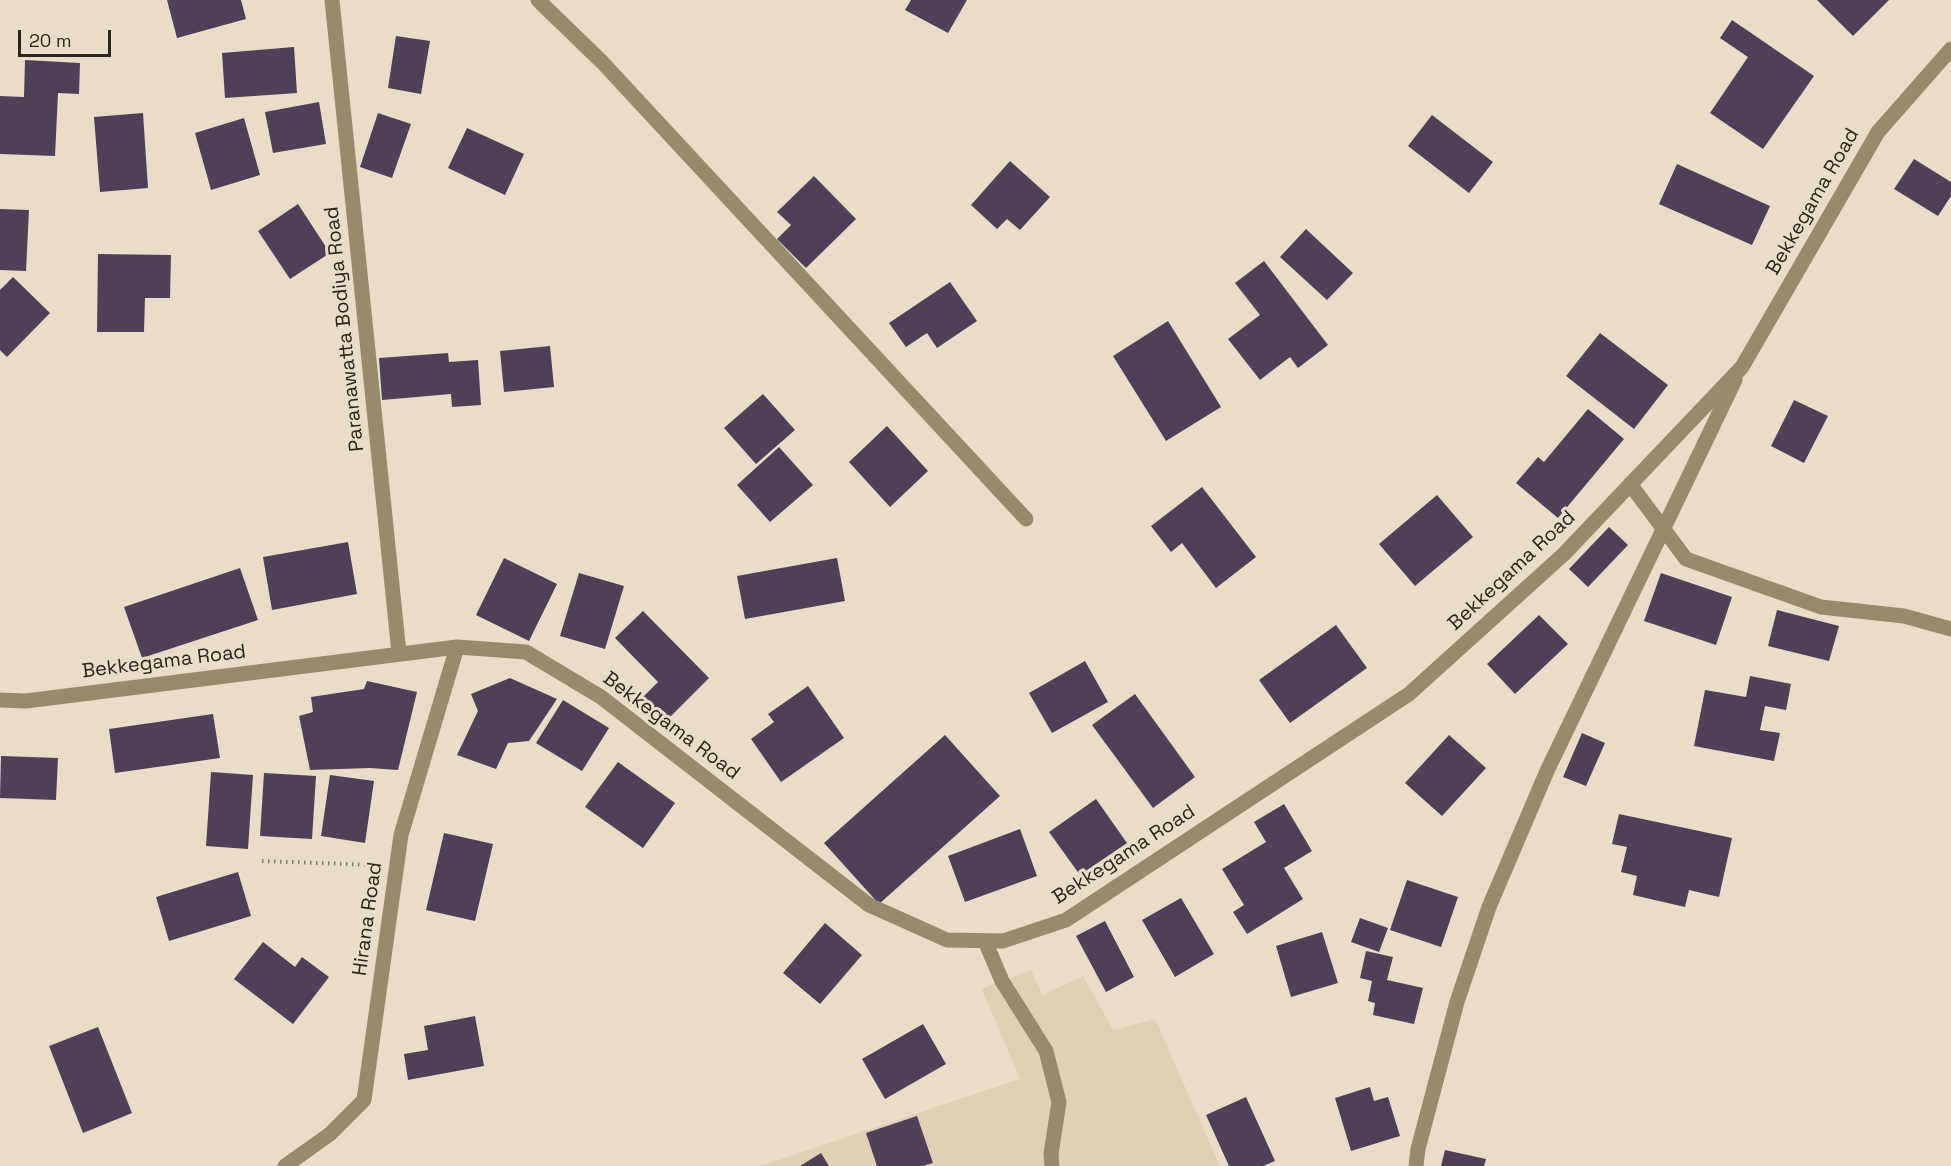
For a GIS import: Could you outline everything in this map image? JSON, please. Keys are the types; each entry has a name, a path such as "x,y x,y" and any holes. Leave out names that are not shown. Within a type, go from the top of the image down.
{"street":[{"name":"Paranawatta Bodiya Road","path":"332,0 399,653"},
{"path":"539,1 602,62 1026,519"},
{"name":"Bekkegama Road","path":"0,700 26,701 457,647 526,652 601,697 869,905 947,940 1003,941 1066,920 1409,694 1564,554 1742,367 1878,132 1951,49"},
{"path":"1416,1166 1418,1149 1457,1002 1489,907 1548,771 1742,367"},
{"path":"1630,484 1686,559 1821,607 1904,616 1951,629"},
{"name":"Hirana Road","path":"285,1166 330,1134 364,1100 401,835 457,647"},
{"path":"985,941 1002,981 1046,1052 1059,1102 1051,1154 1052,1166"}],"path":[{"path":"262,861 397,866"}],"shaded area":[{"path":"1031,970 1042,995 1083,976 1113,1030 1155,1019 1220,1166 760,1166 1020,1079 982,989"}],"building":[{"path":"167,0 241,0 246,19 177,38"},
{"path":"911,0 967,0 948,33 905,10"},
{"path":"1817,0 1889,0 1853,36"},
{"path":"1732,20 1814,76 1763,149 1710,113 1748,57 1720,38"},
{"path":"396,36 430,41 421,94 388,88"},
{"path":"294,47 297,93 225,98 222,53"},
{"path":"25,60 80,63 79,94 58,93 55,156 0,154 0,96 24,97"},
{"path":"319,102 326,144 273,153 265,112"},
{"path":"143,113 148,188 100,192 94,117"},
{"path":"378,113 411,124 392,178 360,167"},
{"path":"1432,115 1493,162 1469,193 1408,146"},
{"path":"244,118 260,175 211,190 195,133"},
{"path":"467,128 524,154 505,195 448,168"},
{"path":"1914,159 1951,182 1951,196 1938,216 1894,189"},
{"path":"1010,161 1050,197 1020,230 1007,219 997,229 971,205"},
{"path":"1677,164 1770,206 1752,245 1659,204"},
{"path":"814,176 856,219 806,268 777,239 791,225 777,212"},
{"path":"298,204 330,253 290,279 258,231"},
{"path":"0,209 29,210 26,271 0,270"},
{"path":"1306,229 1353,273 1327,300 1280,257"},
{"path":"98,254 171,255 170,298 145,298 144,332 97,332"},
{"path":"1264,261 1328,345 1298,368 1290,357 1260,380 1228,339 1260,315 1235,283"},
{"path":"13,277 50,313 7,357 0,350 0,290"},
{"path":"950,282 977,321 937,348 927,333 906,347 889,323"},
{"path":"1168,321 1221,407 1166,441 1113,356"},
{"path":"1600,333 1668,385 1634,429 1566,376"},
{"path":"550,346 554,387 504,392 500,351"},
{"path":"448,353 449,362 478,360 481,405 452,407 451,394 382,400 379,358"},
{"path":"763,394 795,430 756,464 724,428"},
{"path":"1794,400 1828,416 1804,463 1771,446"},
{"path":"1588,409 1624,439 1558,518 1516,483 1538,457 1544,462"},
{"path":"887,426 928,471 890,507 849,462"},
{"path":"779,447 813,485 770,522 737,485"},
{"path":"1202,487 1256,557 1216,588 1182,543 1171,552 1151,526"},
{"path":"1437,495 1473,537 1415,586 1379,544"},
{"path":"1609,527 1628,545 1588,587 1569,569"},
{"path":"348,542 357,594 272,610 263,557"},
{"path":"504,558 557,584 529,641 476,615"},
{"path":"837,558 845,601 745,619 737,576"},
{"path":"240,568 258,620 142,658 124,607"},
{"path":"579,573 624,586 605,649 560,636"},
{"path":"1661,573 1732,597 1716,645 1644,621"},
{"path":"1777,610 1839,626 1829,661 1768,646"},
{"path":"643,611 709,678 665,722 642,698 658,682 615,638"},
{"path":"1539,615 1568,644 1515,694 1487,664"},
{"path":"1336,625 1367,668 1290,723 1259,680"},
{"path":"1085,661 1108,702 1052,733 1029,693"},
{"path":"1750,676 1791,684 1786,710 1765,706 1760,730 1780,733 1774,761 1694,746 1705,690 1746,697"},
{"path":"510,678 557,699 529,741 508,743 496,769 457,755 478,711 471,694"},
{"path":"367,681 417,692 398,770 370,768 310,770 299,716 313,712 311,697 364,689"},
{"path":"808,686 844,738 781,782 751,739 774,722 768,714"},
{"path":"1135,694 1195,777 1153,808 1092,725"},
{"path":"563,700 609,728 582,771 536,743"},
{"path":"213,714 220,758 115,773 109,729"},
{"path":"1582,733 1605,743 1586,786 1563,777"},
{"path":"945,735 1000,796 879,904 824,843"},
{"path":"1449,735 1486,768 1442,816 1405,783"},
{"path":"1,756 58,758 56,800 0,798"},
{"path":"618,762 675,803 643,848 585,807"},
{"path":"211,772 253,775 248,849 206,846"},
{"path":"264,773 316,776 312,839 260,836"},
{"path":"330,775 374,781 365,843 321,836"},
{"path":"1096,799 1127,843 1080,875 1049,832"},
{"path":"1284,804 1312,851 1284,868 1303,899 1247,934 1233,912 1244,905 1222,869 1266,842 1254,822"},
{"path":"1619,814 1732,838 1719,897 1689,890 1685,907 1633,895 1637,876 1621,872 1627,847 1612,844"},
{"path":"1020,829 1037,876 965,902 948,856"},
{"path":"444,833 493,844 475,921 426,910"},
{"path":"238,872 251,916 169,941 156,897"},
{"path":"1407,880 1458,897 1441,947 1390,930"},
{"path":"1181,898 1214,954 1175,977 1142,920"},
{"path":"1360,918 1388,928 1379,952 1351,942"},
{"path":"1105,921 1134,977 1106,992 1076,936"},
{"path":"825,923 862,955 820,1004 783,973"},
{"path":"1322,932 1338,983 1291,997 1276,946"},
{"path":"263,942 295,967 302,957 329,977 293,1024 234,979"},
{"path":"1366,951 1393,957 1387,980 1423,988 1414,1024 1373,1015 1375,1003 1368,1001 1372,981 1360,978"},
{"path":"475,1016 484,1066 408,1080 404,1054 428,1050 424,1026"},
{"path":"923,1024 946,1064 885,1099 862,1059"},
{"path":"98,1027 132,1113 83,1133 49,1046"},
{"path":"1370,1087 1374,1101 1388,1097 1400,1136 1351,1151 1335,1098"},
{"path":"1246,1097 1275,1161 1263,1166 1229,1166 1206,1115"},
{"path":"917,1116 933,1163 923,1166 877,1166 866,1133"},
{"path":"1445,1150 1486,1159 1484,1166 1441,1166"},
{"path":"821,1153 829,1166 800,1166"}]}
